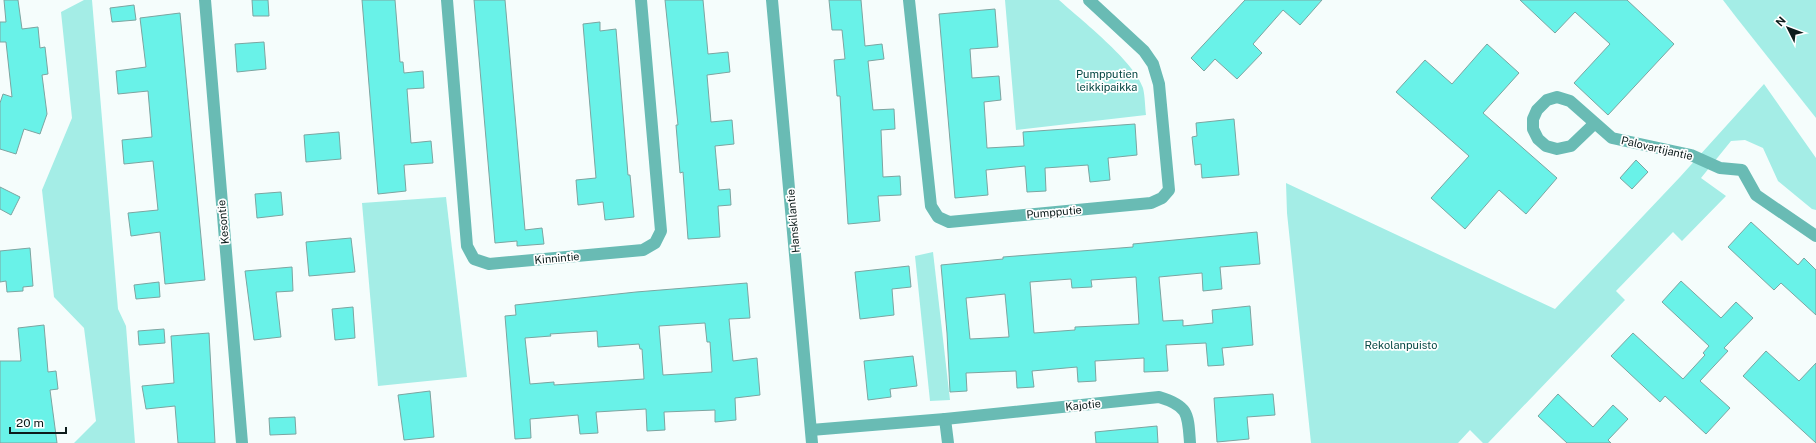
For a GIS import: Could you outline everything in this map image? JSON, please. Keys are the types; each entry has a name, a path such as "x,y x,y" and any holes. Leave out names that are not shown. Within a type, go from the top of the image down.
{"street":[{"name":"Kesontie","path":"204,0 242,443"},
{"name":"Kinnintie","path":"447,0 467,246 474,259 489,264 643,250 655,243 661,231 641,0"},
{"name":"Hanskilantie","path":"772,0 812,443"},
{"name":"Pumpputie","path":"910,0 931,206 938,218 948,222 1151,203 1162,198 1168,190 1159,84 1153,64 1144,51 1090,0"},
{"name":"Palovartijantie","path":"1595,123 1571,146 1557,149 1546,146 1538,139 1533,130 1533,119 1537,110 1547,100 1557,97 1570,101 1595,123 1612,138 1692,155 1720,168 1742,170 1756,195 1816,236"},
{"name":"Kajotie","path":"811,430 945,419 1158,397 1175,402 1188,416 1190,443"},
{"path":"945,419 948,443"}],"green space":[{"path":"84,0 92,0 118,309 126,326 135,443 74,443 96,421 84,328 54,297 42,190 72,118 61,12"},
{"name":"Pumpputien leikkipaikka","path":"1005,0 1059,0 1106,41 1129,66 1143,88 1146,115 1016,130"},
{"path":"1723,0 1816,0 1816,118 1736,17"},
{"name":"Rekolanpuisto","path":"1764,84 1816,158 1816,210 1812,209 1778,181 1763,148 1745,140 1731,141 1701,178 1726,196 1682,241 1673,232 1616,291 1625,300 1488,443 1483,443 1470,430 1458,443 1311,443 1287,213 1286,183 1555,309 1680,177"},
{"path":"446,197 467,377 378,386 362,203"},
{"path":"933,252 950,400 930,401 915,256"}],"building":[{"path":"4,0 18,0 22,29 38,27 40,48 45,47 48,74 42,75 47,114 40,134 24,129 16,154 0,149 0,103 3,94 12,97 6,42 0,42 0,22 6,22"},
{"path":"252,0 268,0 269,16 253,16"},
{"path":"362,0 395,0 400,62 403,62 404,73 423,71 424,88 407,89 411,143 431,141 433,163 404,165 406,191 378,194"},
{"path":"474,0 505,0 525,230 542,228 544,244 517,246 517,241 495,243"},
{"path":"665,0 703,0 708,54 728,52 730,72 707,75 711,122 732,120 734,144 715,146 719,190 730,189 731,205 718,206 720,237 688,239 683,172 680,173 676,125 678,125"},
{"path":"829,0 861,0 865,46 882,44 884,59 868,61 873,110 894,109 895,129 881,130 883,177 900,176 901,195 878,196 880,221 848,224 840,96 837,96 834,60 845,59 842,30 832,30"},
{"path":"1245,0 1322,0 1300,25 1283,10 1253,44 1262,53 1237,79 1215,59 1204,71 1191,58"},
{"path":"1520,0 1627,0 1674,44 1608,115 1574,83 1610,44 1575,12 1555,33"},
{"path":"134,5 136,20 112,22 110,8"},
{"path":"995,9 998,47 970,49 972,78 999,76 1001,100 984,102 987,148 1024,146 1023,132 1135,124 1137,155 1108,158 1110,180 1090,182 1088,165 1045,168 1046,191 1027,192 1025,166 986,170 988,195 955,198 939,14"},
{"path":"180,13 205,280 165,284 160,232 131,236 128,213 158,210 153,161 124,164 122,140 152,137 148,91 118,94 116,71 146,67 140,18"},
{"path":"600,22 600,31 616,29 628,175 630,175 634,217 605,220 603,202 578,205 576,180 596,178 583,24"},
{"path":"264,42 266,69 237,72 235,44"},
{"path":"1487,44 1519,73 1483,113 1557,178 1526,214 1499,190 1465,229 1431,198 1469,156 1396,92 1425,60 1452,84"},
{"path":"1234,119 1239,175 1202,178 1201,164 1195,165 1192,137 1197,136 1196,123"},
{"path":"339,132 341,159 306,162 304,135"},
{"path":"1636,160 1648,172 1632,189 1620,178"},
{"path":"0,187 20,197 11,215 0,209"},
{"path":"281,192 283,215 257,218 255,194"},
{"path":"1751,222 1798,265 1804,258 1816,270 1816,315 1781,283 1774,290 1728,247"},
{"path":"1257,232 1260,264 1220,267 1222,289 1203,291 1202,273 1159,277 1163,321 1183,320 1183,326 1213,323 1212,310 1250,306 1253,345 1222,348 1224,365 1208,366 1206,343 1166,345 1168,371 1144,372 1144,358 1095,361 1096,381 1078,382 1077,367 1032,371 1034,387 1017,388 1016,371 966,373 967,391 950,392 941,265 1003,259 1003,257 1133,247 1133,244","holes":["1136,277 1139,324 1075,327 1075,330 1034,333 1030,282 1071,279 1072,288 1092,287 1091,280","1005,294 1009,337 970,339 966,298"]},
{"path":"351,238 355,272 309,276 306,242"},
{"path":"30,248 33,286 23,287 23,291 7,292 6,281 0,282 0,251"},
{"path":"909,266 911,287 892,289 894,315 860,319 855,272"},
{"path":"292,267 293,291 276,292 281,337 254,340 245,271"},
{"path":"1681,281 1721,318 1736,302 1753,318 1724,348 1728,351 1700,381 1730,408 1706,434 1665,396 1660,402 1611,356 1633,333 1683,379 1705,355 1703,353 1709,346 1662,302"},
{"path":"159,282 160,297 136,299 134,285"},
{"path":"747,283 750,318 729,319 733,361 757,358 760,395 735,398 736,420 715,422 715,410 664,412 665,430 647,431 646,409 596,412 598,433 580,434 578,415 530,419 531,438 515,439 505,316 516,315 515,305 636,292","holes":["705,323 707,342 710,342 712,372 663,375 659,326","597,331 598,347 639,344 640,349 642,349 644,379 554,385 554,382 530,384 525,338 551,336 550,334"]},
{"path":"353,307 355,338 335,340 332,309"},
{"path":"44,325 48,372 56,371 58,389 50,390 57,443 0,443 0,361 21,361 18,328"},
{"path":"164,329 165,343 139,345 138,331"},
{"path":"209,333 215,443 178,443 175,406 146,409 142,386 174,383 171,336"},
{"path":"1766,351 1799,381 1816,363 1816,443 1743,376"},
{"path":"913,356 917,386 890,389 891,397 868,400 864,361"},
{"path":"430,391 434,437 404,440 398,395"},
{"path":"1273,394 1275,415 1247,417 1249,439 1217,442 1214,398"},
{"path":"1558,394 1593,427 1613,405 1628,419 1608,440 1611,443 1567,443 1538,416"},
{"path":"295,417 296,434 270,435 269,418"},
{"path":"1157,426 1158,443 1096,443 1095,432"}]}
